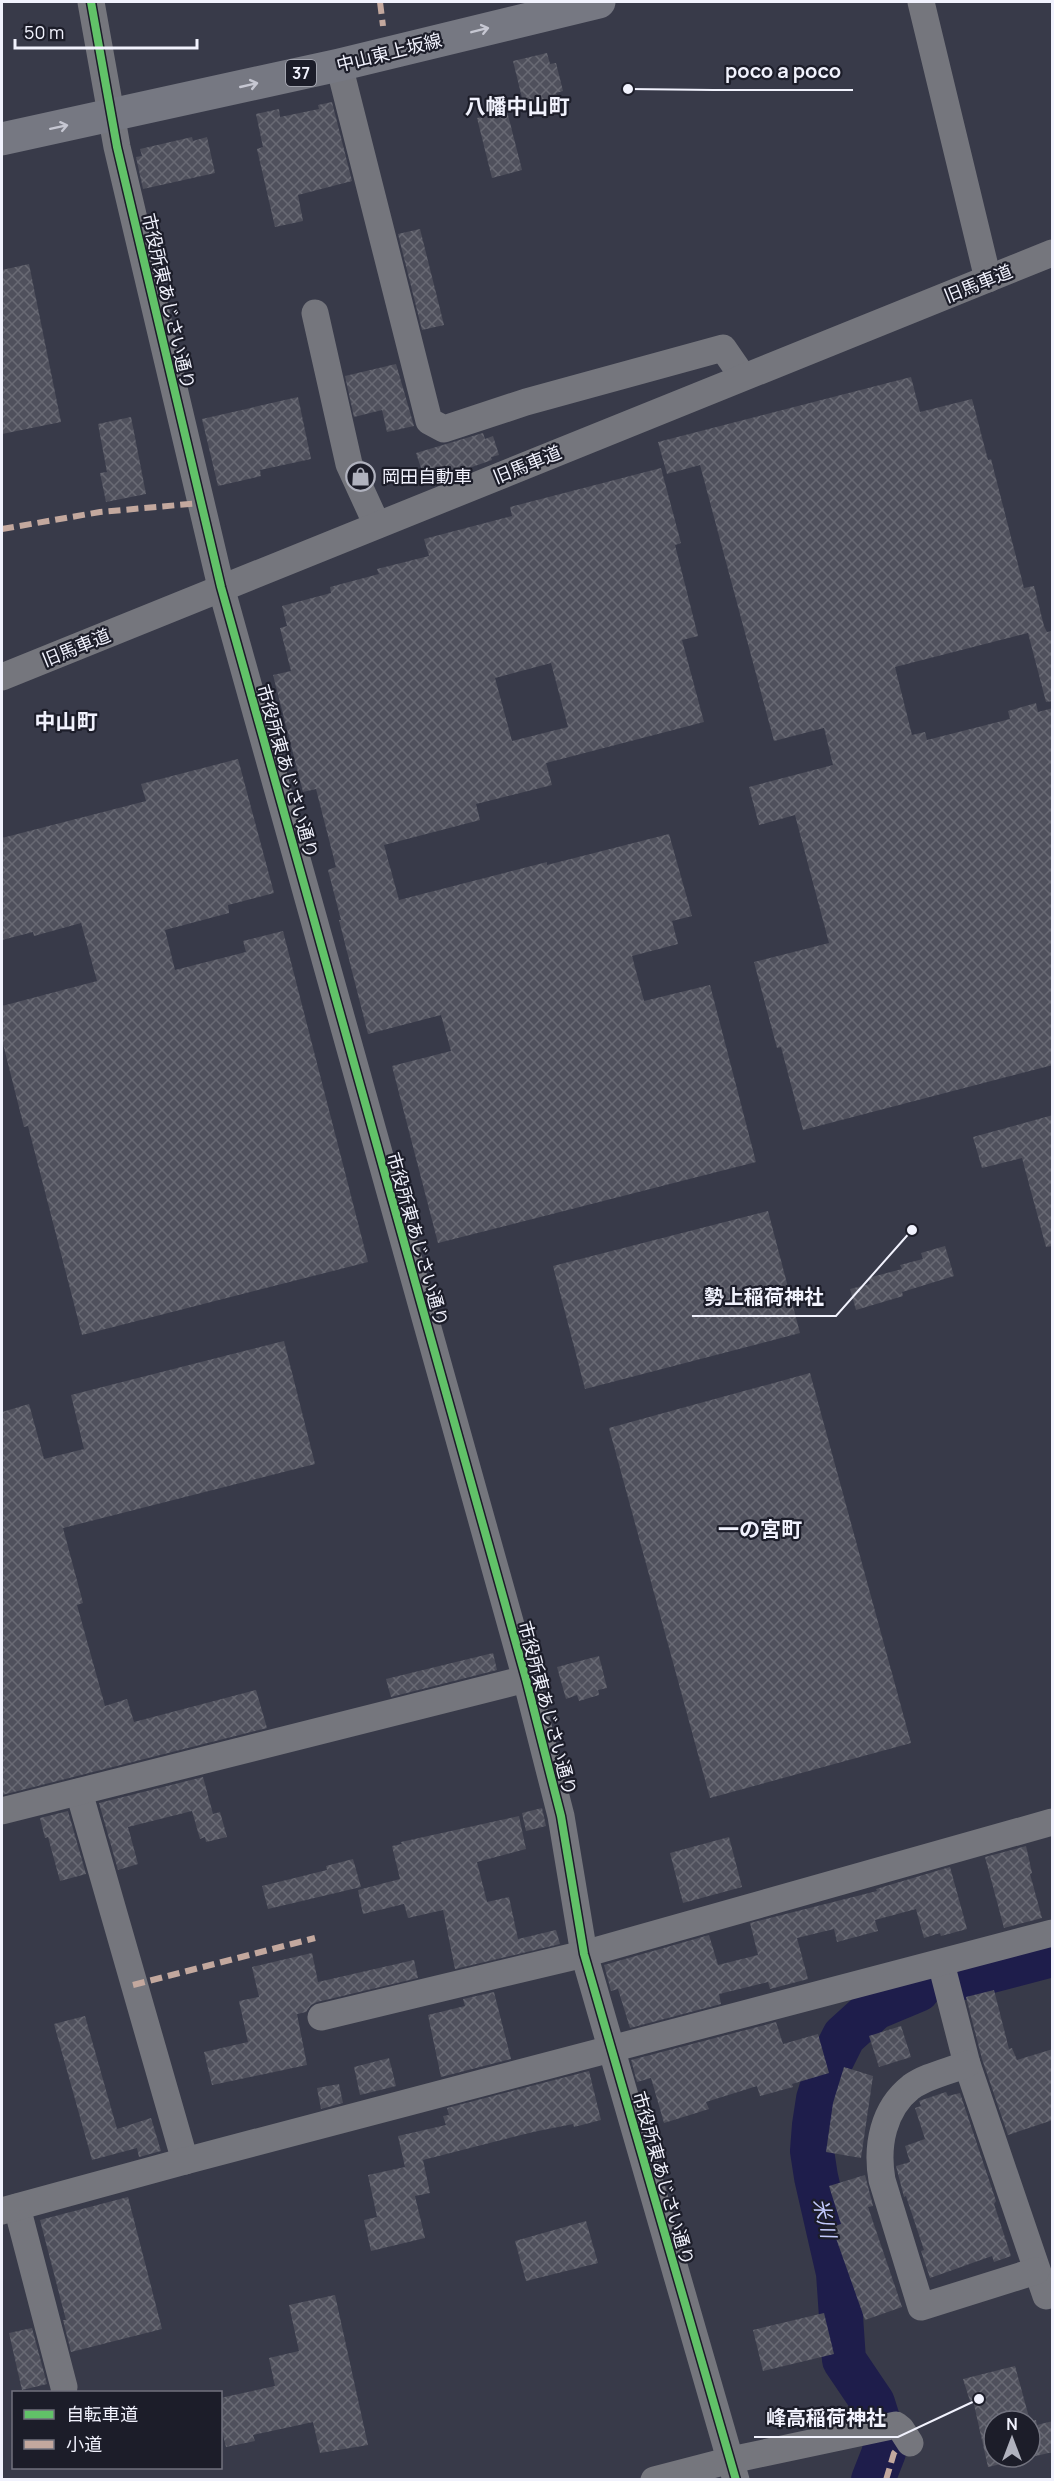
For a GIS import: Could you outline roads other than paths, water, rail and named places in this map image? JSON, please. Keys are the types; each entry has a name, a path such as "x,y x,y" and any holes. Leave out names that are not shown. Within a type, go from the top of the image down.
{"main road":[{"name":"中山東上坂線","path":"2,139 339,64 599,2"}],"street":[{"name":"市役所東あじさい通り","path":"91,2 117,147 221,587 526,1679 561,1816 584,1954 733,2470"},
{"path":"921,2 988,279"},
{"path":"339,64 429,421 444,429 526,402 723,348 743,377"},
{"name":"旧馬車道","path":"2,677 1053,253"},
{"path":"315,314 349,464 377,525"},
{"path":"2,1811 526,1679"},
{"path":"79,1792 185,2161"},
{"path":"321,2017 584,1954 1053,1822"},
{"path":"64,2387 9,2209 1053,1933"},
{"path":"941,1963 967,2064 1041,2284 921,2307 882,2180 879,2165 881,2135 893,2108 913,2086 967,2064"},
{"path":"654,2480 733,2470 891,2433"}],"waterway":[{"name":"米川","path":"964,1978 1052,1955"},
{"name":"米川","path":"873,2480 884,2452 885,2441 873,2403 844,2360 838,2273 812,2151 814,2125 818,2099 827,2070 844,2036 875,2008 918,1990"}],"place":[{"name":"poco a poco","path":"628,89"},
{"name":"岡田自動車","path":"361,476"},
{"name":"勢上稲荷神社","path":"912,1230"},
{"name":"峰高稲荷神社","path":"979,2399"}],"district":[{"name":"八幡中山町","path":"517,106"},
{"name":"中山町","path":"66,721"},
{"name":"一の宮町","path":"760,1529"}]}
